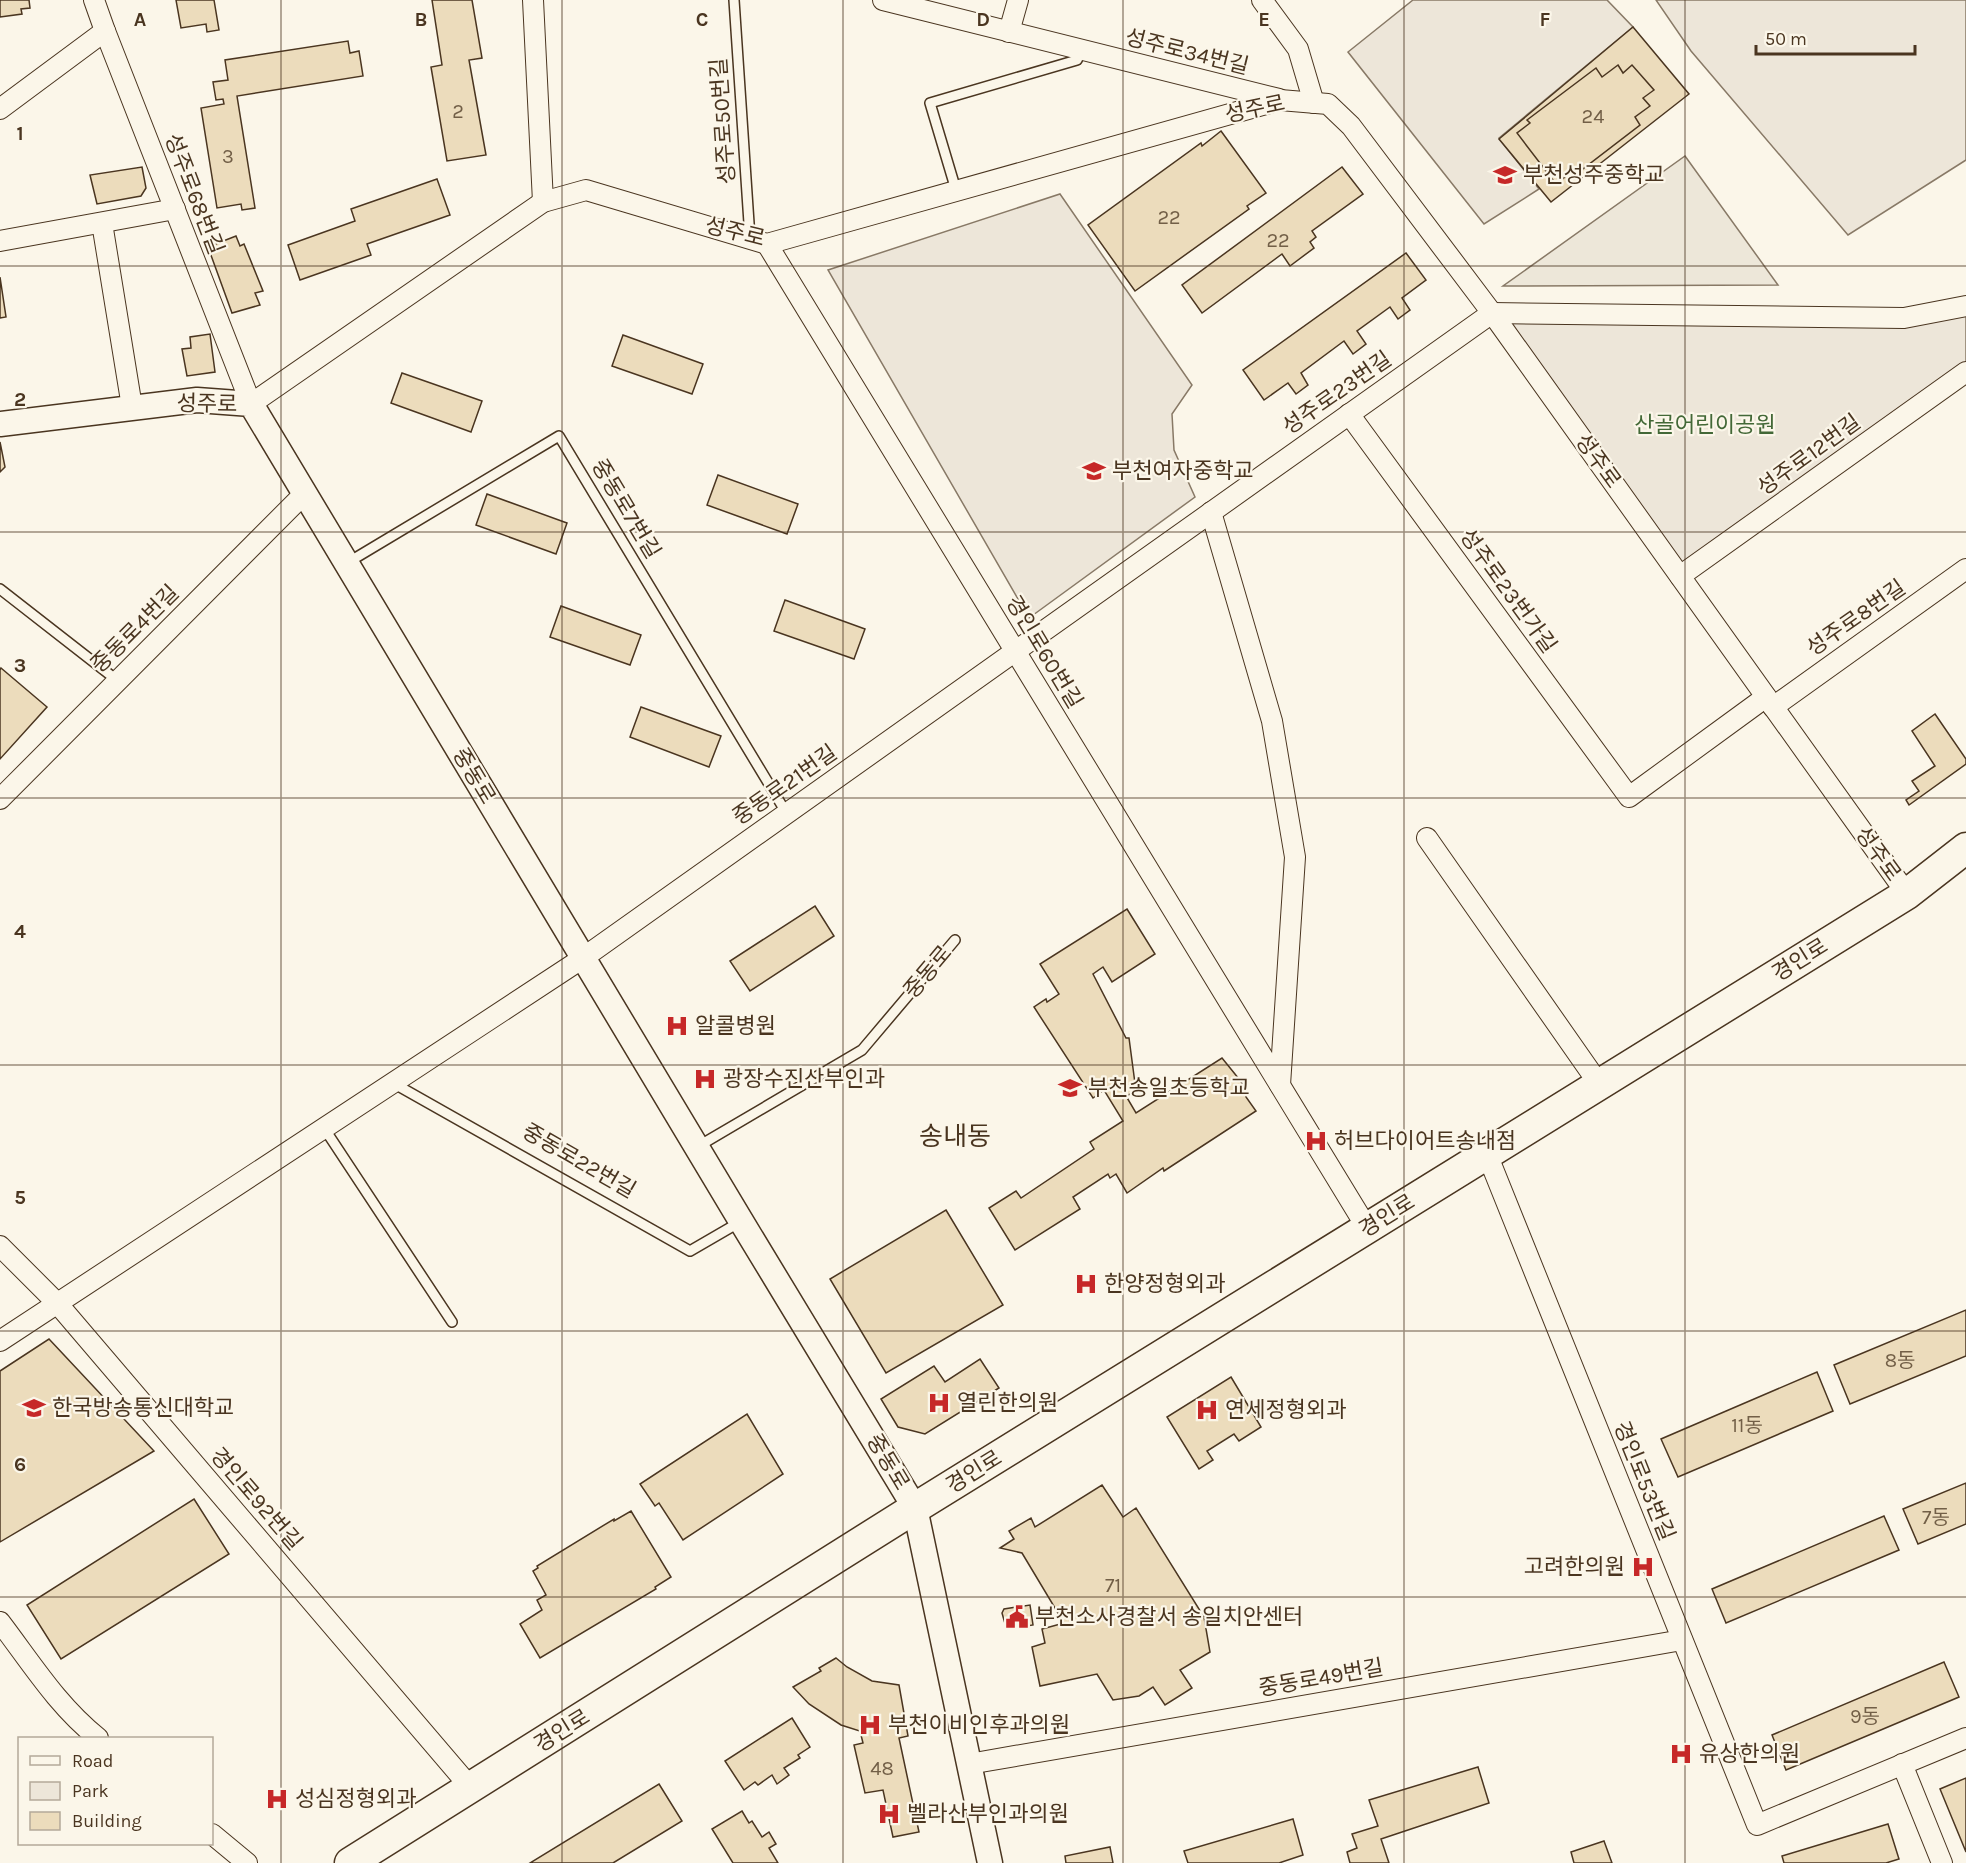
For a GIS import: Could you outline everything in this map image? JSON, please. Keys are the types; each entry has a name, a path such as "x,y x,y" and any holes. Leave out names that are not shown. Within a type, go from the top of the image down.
{"main road":[{"name":"경인로","path":"350,1863 915,1508 1907,894 1966,848"}],"street":[{"name":"성주로68번길","path":"94,0 251,404"},
{"path":"533,0 543,202"},
{"name":"성주로34번길","path":"883,0 1280,100"},
{"path":"1009,32 1018,0"},
{"path":"1262,0 1298,50 1314,102"},
{"path":"0,109 105,31"},
{"name":"성주로","path":"0,424 197,399 251,404 543,202 586,190 759,241 956,190 1280,100 1328,104 1351,126 1492,313 1907,894"},
{"path":"0,241 175,210"},
{"path":"102,223 132,407"},
{"name":"경인로60번길","path":"759,241 1015,651 1367,1228"},
{"path":"1492,313 1904,318 1966,306"},
{"name":"성주로23번길","path":"1015,651 1492,313"},
{"name":"성주로12번길","path":"1680,576 1966,372"},
{"name":"중동로","path":"251,404 915,1508 990,1863"},
{"name":"성주로23번가길","path":"1349,414 1629,796 1770,702"},
{"name":"중동로4번길","path":"0,799 305,493"},
{"path":"1211,512 1272,721 1295,857 1280,1085"},
{"name":"성주로8번길","path":"1770,702 1966,569"},
{"name":"중동로21번길","path":"583,958 1015,651"},
{"path":"1428,838 1599,1084"},
{"path":"0,1341 583,958"},
{"name":"경인로53번길","path":"1487,1154 1756,1825 1902,1764"},
{"name":"경인로92번길","path":"0,1246 57,1303 471,1788"},
{"path":"0,1622 52,1694 79,1723 97,1737"},
{"name":"중동로49번길","path":"969,1764 1682,1640"},
{"path":"1942,1863 1902,1764 1966,1738"},
{"name":"중동로","path":"978,1863 980,1816"},
{"name":"중동로","path":"980,1816 1003,1863"},
{"path":"213,1835 247,1863"}],"lane":[{"name":"성주로50번길","path":"734,0 759,241"},
{"path":"956,190 930,103 1077,60 1082,50"},
{"name":"중동로7번길","path":"346,563 559,436 787,814"},
{"path":"0,589 118,681"},
{"name":"중동로","path":"697,1147 862,1050 955,940"},
{"name":"중동로22번길","path":"393,1083 690,1251 741,1221"},
{"path":"324,1128 452,1322"}],"green space":[{"path":"1413,0 1607,0 1633,27 1499,138 1539,189 1484,224 1348,52"},
{"path":"1656,0 1966,0 1966,160 1848,235 1691,51"},
{"path":"1060,194 1192,385 1172,414 1174,450 1195,497 1029,618 828,270"},
{"name":"산골어린이공원","path":"1966,312 1966,365 1680,570 1504,318"}],"shaded area":[{"path":"1685,156 1778,285 1503,286"}],"building":[{"path":"0,0 29,0 30,8 21,9 22,14 0,17"},
{"path":"176,0 214,0 219,30 207,32 206,24 181,28"},
{"path":"432,0 472,0 482,58 469,60 486,155 447,161 431,67 442,65"},
{"path":"1633,27 1689,94 1551,202 1499,139"},
{"path":"348,41 350,53 359,51 363,76 237,96 255,208 242,210 241,204 217,208 201,108 224,104 223,99 216,100 213,82 228,80 225,60"},
{"path":"1618,65 1623,73 1632,65 1654,90 1643,98 1650,106 1635,117 1640,125 1571,178 1569,174 1556,184 1517,133 1530,123 1527,120 1596,68 1602,77"},
{"path":"1221,131 1266,193 1247,206 1249,209 1135,291 1088,225"},
{"path":"142,167 146,188 141,196 97,204 90,175"},
{"path":"1342,167 1363,194 1312,231 1316,237 1310,242 1314,248 1290,266 1282,254 1202,313 1182,285"},
{"path":"437,179 450,215 367,244 371,255 300,280 288,245 355,221 351,209"},
{"path":"236,236 240,246 244,244 263,291 255,293 260,305 232,313 208,247"},
{"path":"1406,253 1426,280 1402,298 1410,310 1398,319 1390,307 1357,331 1366,344 1353,354 1344,341 1301,373 1308,385 1296,394 1288,383 1264,400 1243,370"},
{"path":"0,277 6,317 0,318"},
{"path":"210,334 215,372 187,376 182,349 191,348 190,337"},
{"path":"623,335 703,364 692,394 612,366"},
{"path":"402,373 482,401 471,432 391,403"},
{"path":"0,442 5,467 0,472"},
{"path":"718,475 798,504 787,534 707,505"},
{"path":"487,494 567,523 556,554 476,525"},
{"path":"785,600 865,629 854,659 774,631"},
{"path":"561,606 641,635 630,665 550,637"},
{"path":"1,668 47,707 0,759 0,670"},
{"path":"641,707 721,736 709,767 630,737"},
{"path":"1935,714 1966,759 1966,764 1909,805 1906,800 1919,791 1912,781 1935,766 1912,731"},
{"path":"815,906 834,936 750,991 730,961"},
{"path":"1127,909 1155,954 1112,982 1103,967 1093,974 1126,1038 1129,1038 1136,1091 1126,1096 1136,1113 1222,1058 1244,1086 1246,1097 1256,1111 1127,1193 1116,1174 1110,1178 1108,1174 1073,1197 1080,1209 1015,1250 989,1208 1016,1191 1021,1198 1094,1149 1090,1142 1123,1121 1104,1090 1093,1098 1034,1007 1059,994 1040,964"},
{"path":"946,1210 1003,1305 886,1373 830,1279"},
{"path":"1966,1310 1966,1356 1850,1404 1834,1365"},
{"path":"49,1339 154,1451 0,1542 0,1371"},
{"path":"980,1359 999,1388 925,1434 898,1427 881,1399 934,1366 945,1382"},
{"path":"1817,1372 1833,1411 1678,1477 1661,1439"},
{"path":"1231,1377 1261,1427 1239,1441 1234,1434 1207,1451 1213,1460 1199,1469 1167,1417"},
{"path":"747,1414 783,1474 683,1540 659,1503 655,1506 640,1484"},
{"path":"1966,1483 1966,1524 1918,1544 1903,1509"},
{"path":"1102,1485 1123,1517 1136,1508 1204,1617 1210,1652 1180,1670 1192,1688 1165,1705 1153,1687 1139,1696 1113,1700 1097,1674 1040,1686 1032,1647 1045,1643 1042,1629 1064,1623 1022,1553 1000,1548 1014,1539 1009,1531 1031,1518 1035,1527"},
{"path":"194,1499 229,1554 61,1659 27,1605"},
{"path":"631,1511 671,1577 655,1587 656,1589 540,1658 520,1624 542,1610 537,1600 546,1595 533,1571 538,1568 537,1566"},
{"path":"1884,1516 1899,1550 1726,1623 1712,1589"},
{"path":"1030,1605 1033,1625 1008,1629 1006,1627 1002,1613 1004,1609"},
{"path":"836,1658 872,1681 899,1685 908,1736 899,1738 919,1832 893,1837 883,1790 865,1793 854,1745 863,1743 860,1731 841,1725 809,1704 793,1687 821,1671 819,1668"},
{"path":"1944,1662 1959,1697 1786,1770 1772,1735"},
{"path":"792,1718 810,1747 798,1755 800,1758 784,1768 789,1775 777,1784 772,1775 758,1785 755,1782 744,1790 725,1761"},
{"path":"1478,1767 1489,1803 1381,1839 1389,1863 1350,1863 1347,1852 1357,1848 1352,1834 1378,1826 1369,1800"},
{"path":"1966,1778 1966,1852 1940,1789"},
{"path":"659,1784 682,1821 613,1863 530,1863"},
{"path":"742,1811 749,1823 752,1821 762,1837 769,1832 776,1844 769,1848 778,1863 733,1863 712,1829"},
{"path":"1293,1819 1303,1855 1279,1863 1188,1863 1184,1851"},
{"path":"1888,1824 1899,1859 1886,1863 1784,1863 1782,1856"},
{"path":"1604,1841 1612,1863 1574,1863 1571,1852"},
{"path":"1110,1847 1113,1863 1066,1863 1065,1856"}],"place":[{"name":"부천성주중학교","path":"1505,175"},
{"name":"부천여자중학교","path":"1094,471"},
{"name":"알콜병원","path":"677,1026"},
{"name":"광장수진산부인과","path":"705,1079"},
{"name":"부천송일초등학교","path":"1070,1088"},
{"name":"허브다이어트송내점","path":"1316,1141"},
{"name":"한양정형외과","path":"1086,1284"},
{"name":"열린한의원","path":"939,1403"},
{"name":"한국방송통신대학교","path":"34,1408"},
{"name":"연세정형외과","path":"1207,1410"},
{"name":"고려한의원","path":"1643,1567"},
{"name":"부천소사경찰서 송일치안센터","path":"1017,1617"},
{"name":"부천이비인후과의원","path":"870,1725"},
{"name":"유상한의원","path":"1681,1754"},
{"name":"성심정형외과","path":"277,1799"},
{"name":"벨라산부인과의원","path":"889,1814"}],"district":[{"name":"송내동","path":"955,1136"}]}
